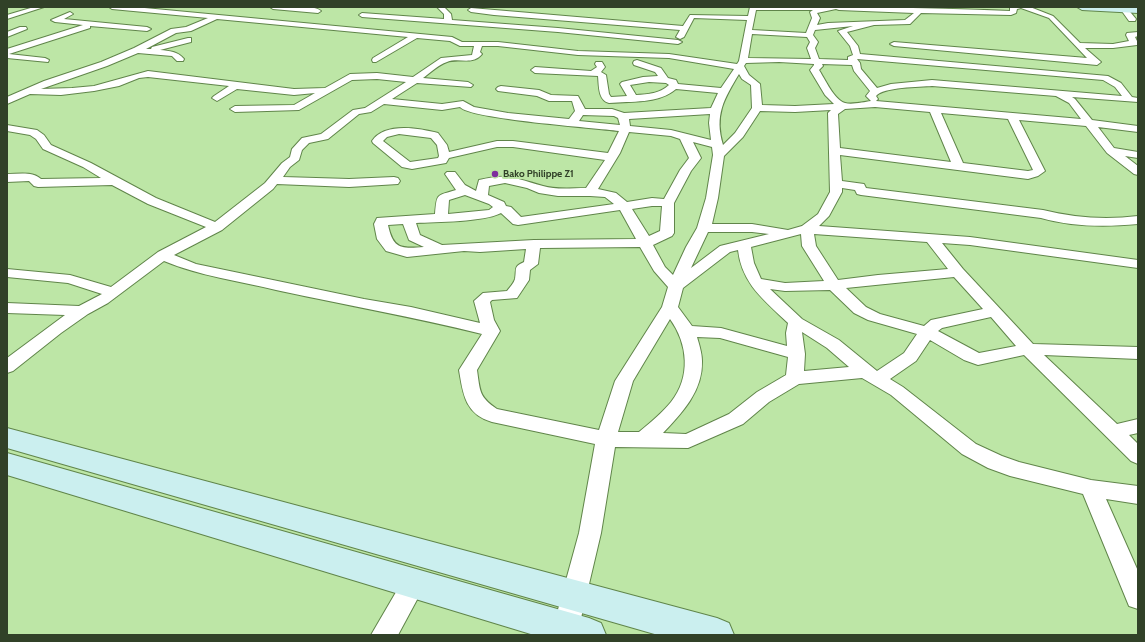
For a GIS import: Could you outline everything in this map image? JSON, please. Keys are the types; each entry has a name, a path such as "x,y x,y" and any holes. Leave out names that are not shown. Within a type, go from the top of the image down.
{"main road":[{"path":"1082,7 1138,10"},
{"path":"7,438 718,635"},
{"path":"7,464 414,584 573,633"}],"street":[{"path":"7,17 41,7"},
{"path":"112,7 452,39 460,44 478,45 544,43 591,53 670,56 742,64 779,60 817,62 856,59 977,66 1102,69"},
{"path":"273,7 318,11"},
{"path":"289,24 327,7"},
{"path":"338,29 378,7"},
{"path":"440,7 448,14 447,17 449,22"},
{"path":"696,16 700,7"},
{"path":"670,56 691,17 696,16 752,16 837,8 1013,12 1012,8 1018,7"},
{"path":"1024,7 1051,17 1078,44 1080,48 1134,100"},
{"path":"837,8 814,12 816,18 810,31 814,42 811,45 811,53 819,66 814,70 820,78 823,87 831,99 843,106"},
{"path":"1123,8 1132,19"},
{"path":"7,9 28,11"},
{"path":"544,43 578,9"},
{"path":"471,10 686,28"},
{"path":"752,16 810,31 828,24 909,25 920,11"},
{"path":"405,18 416,13"},
{"path":"70,14 55,20 147,28"},
{"path":"573,633 573,595 590,533 606,439 624,381 670,307 676,286 693,247 704,228 712,198 719,150 714,122 715,110 724,91 742,64 752,16"},
{"path":"7,100 47,83 104,64 137,50 174,31 188,28 216,17"},
{"path":"356,19 405,18 558,30 678,42"},
{"path":"7,52 92,24"},
{"path":"871,24 842,31 854,46 857,69 875,91"},
{"path":"7,35 23,30"},
{"path":"1078,44 1113,46 1134,43 1136,35"},
{"path":"376,60 415,36"},
{"path":"146,51 188,40"},
{"path":"894,44 919,43 1102,69"},
{"path":"7,367 55,329 82,311 103,300 163,255 217,227 268,186 294,158 297,149 306,140 324,137 356,112 368,110 446,59 461,60 476,57 478,54 476,52 478,45"},
{"path":"964,49 977,66"},
{"path":"137,50 174,54 180,59"},
{"path":"591,53 601,67 596,73"},
{"path":"7,56 45,60"},
{"path":"637,63 658,70 664,79"},
{"path":"719,150 739,135 757,108 755,84 745,77 742,64"},
{"path":"535,70 569,74 596,73 602,75 604,94 609,100 661,95 669,91 674,86 724,91"},
{"path":"27,91 58,93 73,92 117,84 138,75 148,74 294,92 326,90"},
{"path":"235,109 296,108 350,78 377,76 468,85"},
{"path":"633,98 625,84 652,79 664,79 673,82 674,86"},
{"path":"875,104 871,96 875,91 891,87 932,83 1134,100"},
{"path":"218,98 236,86"},
{"path":"501,89 539,93 549,98 575,98 579,110 581,111"},
{"path":"1060,94 1072,101 1111,151 1138,172"},
{"path":"383,101 442,107 463,104 466,108 472,110 508,116 671,133 719,150"},
{"path":"757,108 795,108 875,104 1088,122 1138,129"},
{"path":"807,229 822,216 836,192 836,151 833,113 843,106"},
{"path":"934,109 958,166"},
{"path":"573,123 574,118 581,111 609,112 622,116 715,110"},
{"path":"590,192 626,128 625,118 622,116"},
{"path":"836,151 1028,175 1034,174 1039,171 1012,116"},
{"path":"8,129 33,132 40,137 47,147 87,165 152,201 217,227"},
{"path":"445,156 442,145 434,135 399,131 383,135 377,141 406,165 412,166 442,161 445,156 497,144 513,144 611,157"},
{"path":"668,203 652,202 623,205 518,221 507,210 499,209 492,213 458,217 382,221 381,224 384,239 391,248 407,253 464,247 480,248 534,244 645,243 667,233 668,203 686,170 695,158 685,137"},
{"path":"1111,151 1138,155"},
{"path":"452,174 453,178 465,191 482,196 500,205 499,209"},
{"path":"7,178 30,177 38,183 45,184 116,181"},
{"path":"482,196 483,183 505,179 531,185 539,189 558,192 590,192 614,196 623,205 643,236 657,266 676,286"},
{"path":"274,180 349,183 394,181"},
{"path":"836,184 860,187 861,190 1043,214 1056,218 1110,223 1138,220"},
{"path":"441,218 443,198 465,191"},
{"path":"408,220 414,237 439,249"},
{"path":"704,228 752,228 791,233"},
{"path":"676,286 725,249 807,229 970,241 1138,264"},
{"path":"807,229 809,246 834,285 860,310 874,317 927,332 978,359 1028,349 1138,353"},
{"path":"932,239 958,272 1028,349 1138,456"},
{"path":"492,331 486,320 482,301 488,296 512,296 522,280 523,268 531,264 534,244"},
{"path":"744,245 745,261 756,283 796,322 833,344 872,376 897,391 969,449 995,462 1017,470 1091,488 1138,495"},
{"path":"163,255 192,267 364,304 411,312 492,331"},
{"path":"756,283 785,287 834,285 878,279 958,272"},
{"path":"7,273 70,279 112,292"},
{"path":"644,440 678,406 692,379 694,360 687,331 670,307"},
{"path":"7,308 82,311"},
{"path":"492,331 468,370 471,389 477,405 492,415 606,439 688,441 736,419 763,397 795,378 872,376 910,357 927,332 936,324 994,312"},
{"path":"795,378 797,354 794,333 796,322"},
{"path":"687,331 721,333 797,354"},
{"path":"1114,432 1138,426"},
{"path":"1091,488 1138,598"},
{"path":"384,635 414,584"}],"place":[{"name":"Bako Philippe Z1","path":"495,174"}]}
